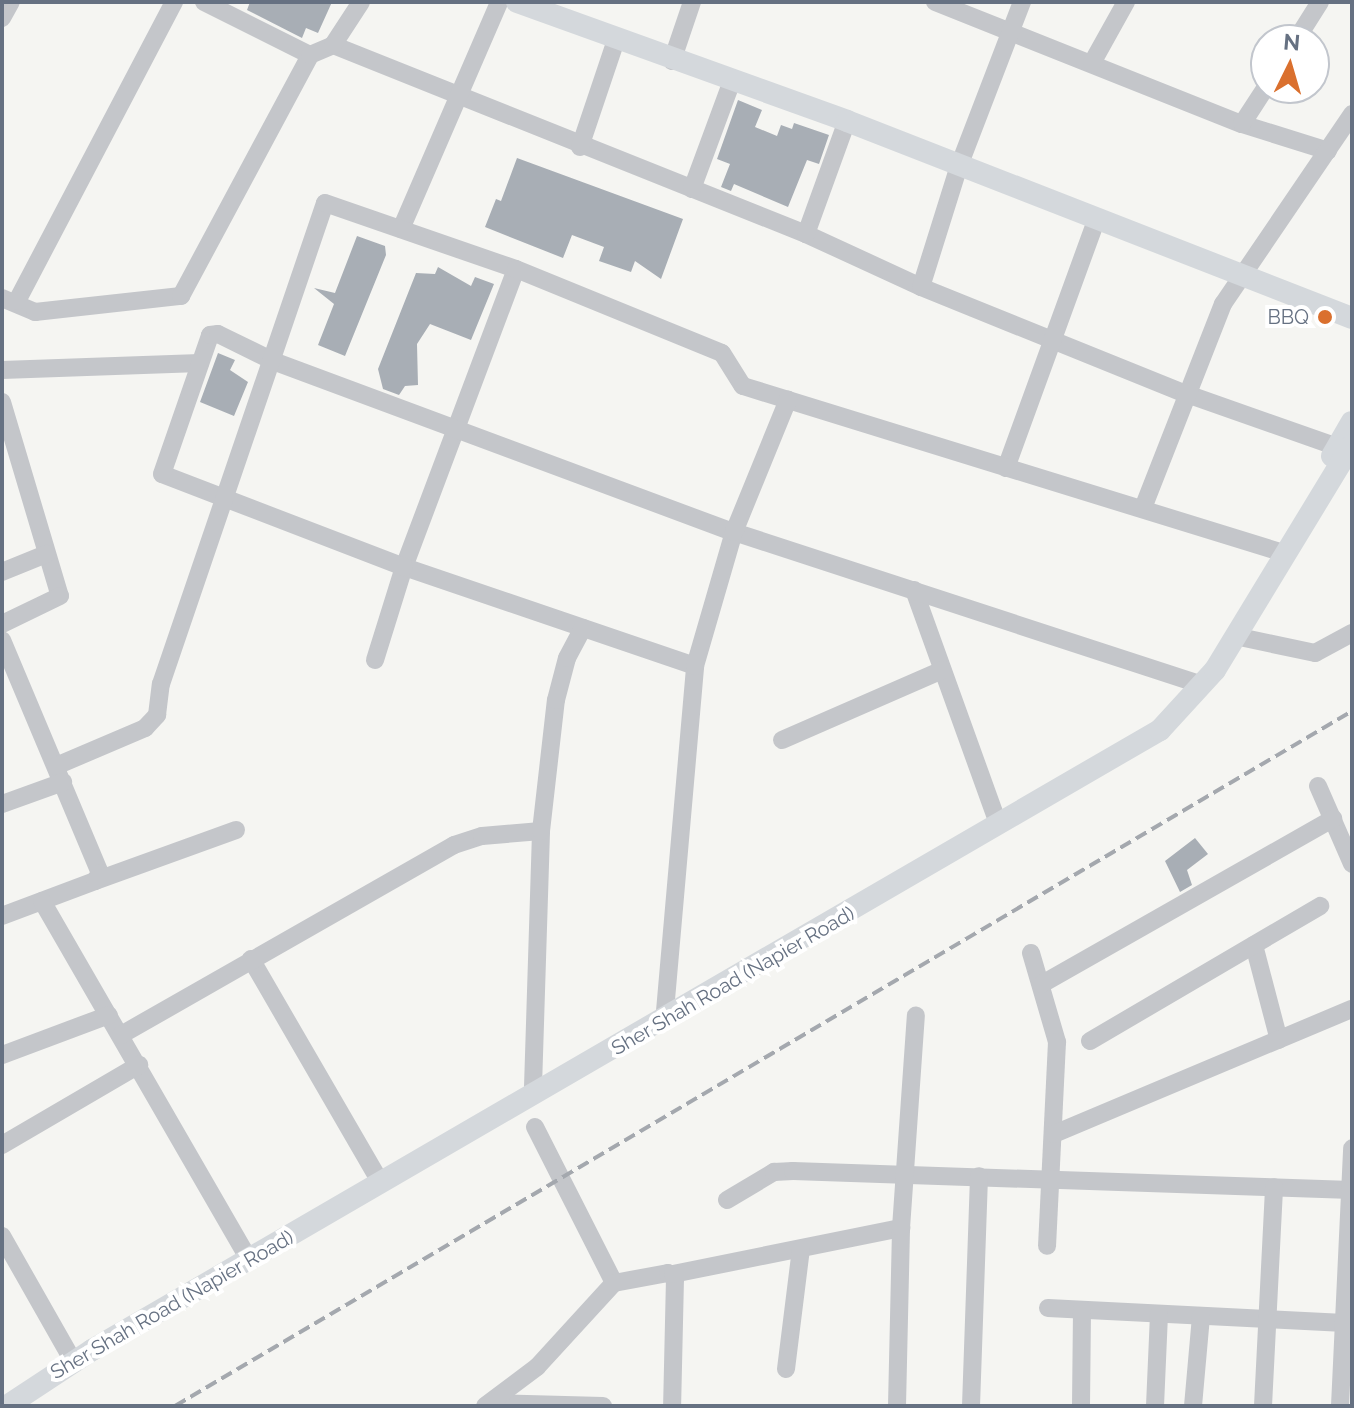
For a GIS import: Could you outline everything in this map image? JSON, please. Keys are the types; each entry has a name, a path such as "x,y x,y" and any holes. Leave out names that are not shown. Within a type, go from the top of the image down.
{"main road":[{"path":"517,2 672,61 847,121 1096,221 1243,273 1352,318"},
{"name":"Sher Shah Road (Napier Road)","path":"7,1406 92,1350 1116,760 1187,706 1235,636 1344,446 1352,422"}],"street":[{"path":"2,18 11,2"},
{"path":"174,2 9,300 35,312 181,296 310,55 333,45 361,2"},
{"path":"204,2 310,55"},
{"path":"401,229 499,2"},
{"path":"672,61 692,2"},
{"path":"935,2 1242,124 1328,151"},
{"path":"921,287 959,166 1022,2"},
{"path":"1092,63 1126,2"},
{"path":"1306,24 1320,2"},
{"path":"580,147 616,40"},
{"path":"333,45 580,147 806,234 921,287 1184,393 1344,446"},
{"path":"692,189 732,81"},
{"path":"1242,124 1255,104"},
{"path":"1143,508 1184,393 1243,273 1352,114"},
{"path":"806,234 847,121"},
{"path":"2,804 153,724 161,684 222,499 273,361 325,203 516,269 722,353 743,386 1277,551"},
{"path":"1006,468 1096,221"},
{"path":"375,660 404,567 516,269"},
{"path":"695,666 404,567 162,474 210,335 218,334 273,361 457,425 734,532 1195,683"},
{"path":"2,370 200,363"},
{"path":"665,1011 695,666 734,532 788,400"},
{"path":"2,402 60,596 2,624"},
{"path":"2,572 46,554"},
{"path":"914,590 996,818"},
{"path":"533,1087 541,831 556,700 567,658 583,628"},
{"path":"1235,636 1315,653 1352,633"},
{"path":"2,640 98,864 95,881"},
{"path":"782,740 942,670"},
{"path":"1318,786 1351,861"},
{"path":"1042,984 1333,819"},
{"path":"2,916 236,830"},
{"path":"121,1035 454,845 482,836 541,831"},
{"path":"42,901 245,1252"},
{"path":"1090,1041 1320,906"},
{"path":"1254,945 1279,1040"},
{"path":"1031,953 1057,1042 1047,1246"},
{"path":"251,959 378,1178"},
{"path":"1054,1134 1352,1009"},
{"path":"2,1055 109,1015"},
{"path":"897,1406 901,1228 916,1016"},
{"path":"2,1145 139,1065"},
{"path":"535,1127 614,1283"},
{"path":"1340,1406 1347,1329 1352,1148"},
{"path":"727,1200 774,1172 1052,1178 1350,1190"},
{"path":"971,1406 979,1176"},
{"path":"1263,1406 1274,1187"},
{"path":"487,1404 537,1367 614,1283 901,1228"},
{"path":"2,1236 69,1354"},
{"path":"786,1369 801,1249"},
{"path":"672,1406 673,1274"},
{"path":"1048,1308 1268,1319 1347,1329"},
{"path":"1081,1406 1082,1310"},
{"path":"1155,1406 1159,1314"},
{"path":"1193,1406 1201,1316"},
{"path":"487,1404 603,1406"}],"building":[{"path":"250,2 332,2 318,33 306,28 302,38 247,10"},
{"path":"738,100 762,110 755,127 777,136 781,125 792,129 794,123 829,135 819,164 807,160 788,207 734,184 731,191 721,187 730,164 717,159"},
{"path":"517,158 683,219 661,279 635,261 631,272 599,261 604,247 572,235 563,258 485,227 496,199 501,201"},
{"path":"357,236 385,246 386,255 345,356 318,345 334,304 314,288 335,293"},
{"path":"438,267 471,286 475,277 494,284 471,340 430,324 417,344 418,385 405,386 399,395 383,389 378,369 416,273 435,274"},
{"path":"218,353 235,360 230,370 248,382 234,416 200,402"},
{"path":"1195,838 1208,854 1187,870 1192,885 1180,892 1165,861"}],"railway":[{"path":"175,1406 1352,711"}],"place":[{"name":"BBQ","path":"1325,317"}]}
